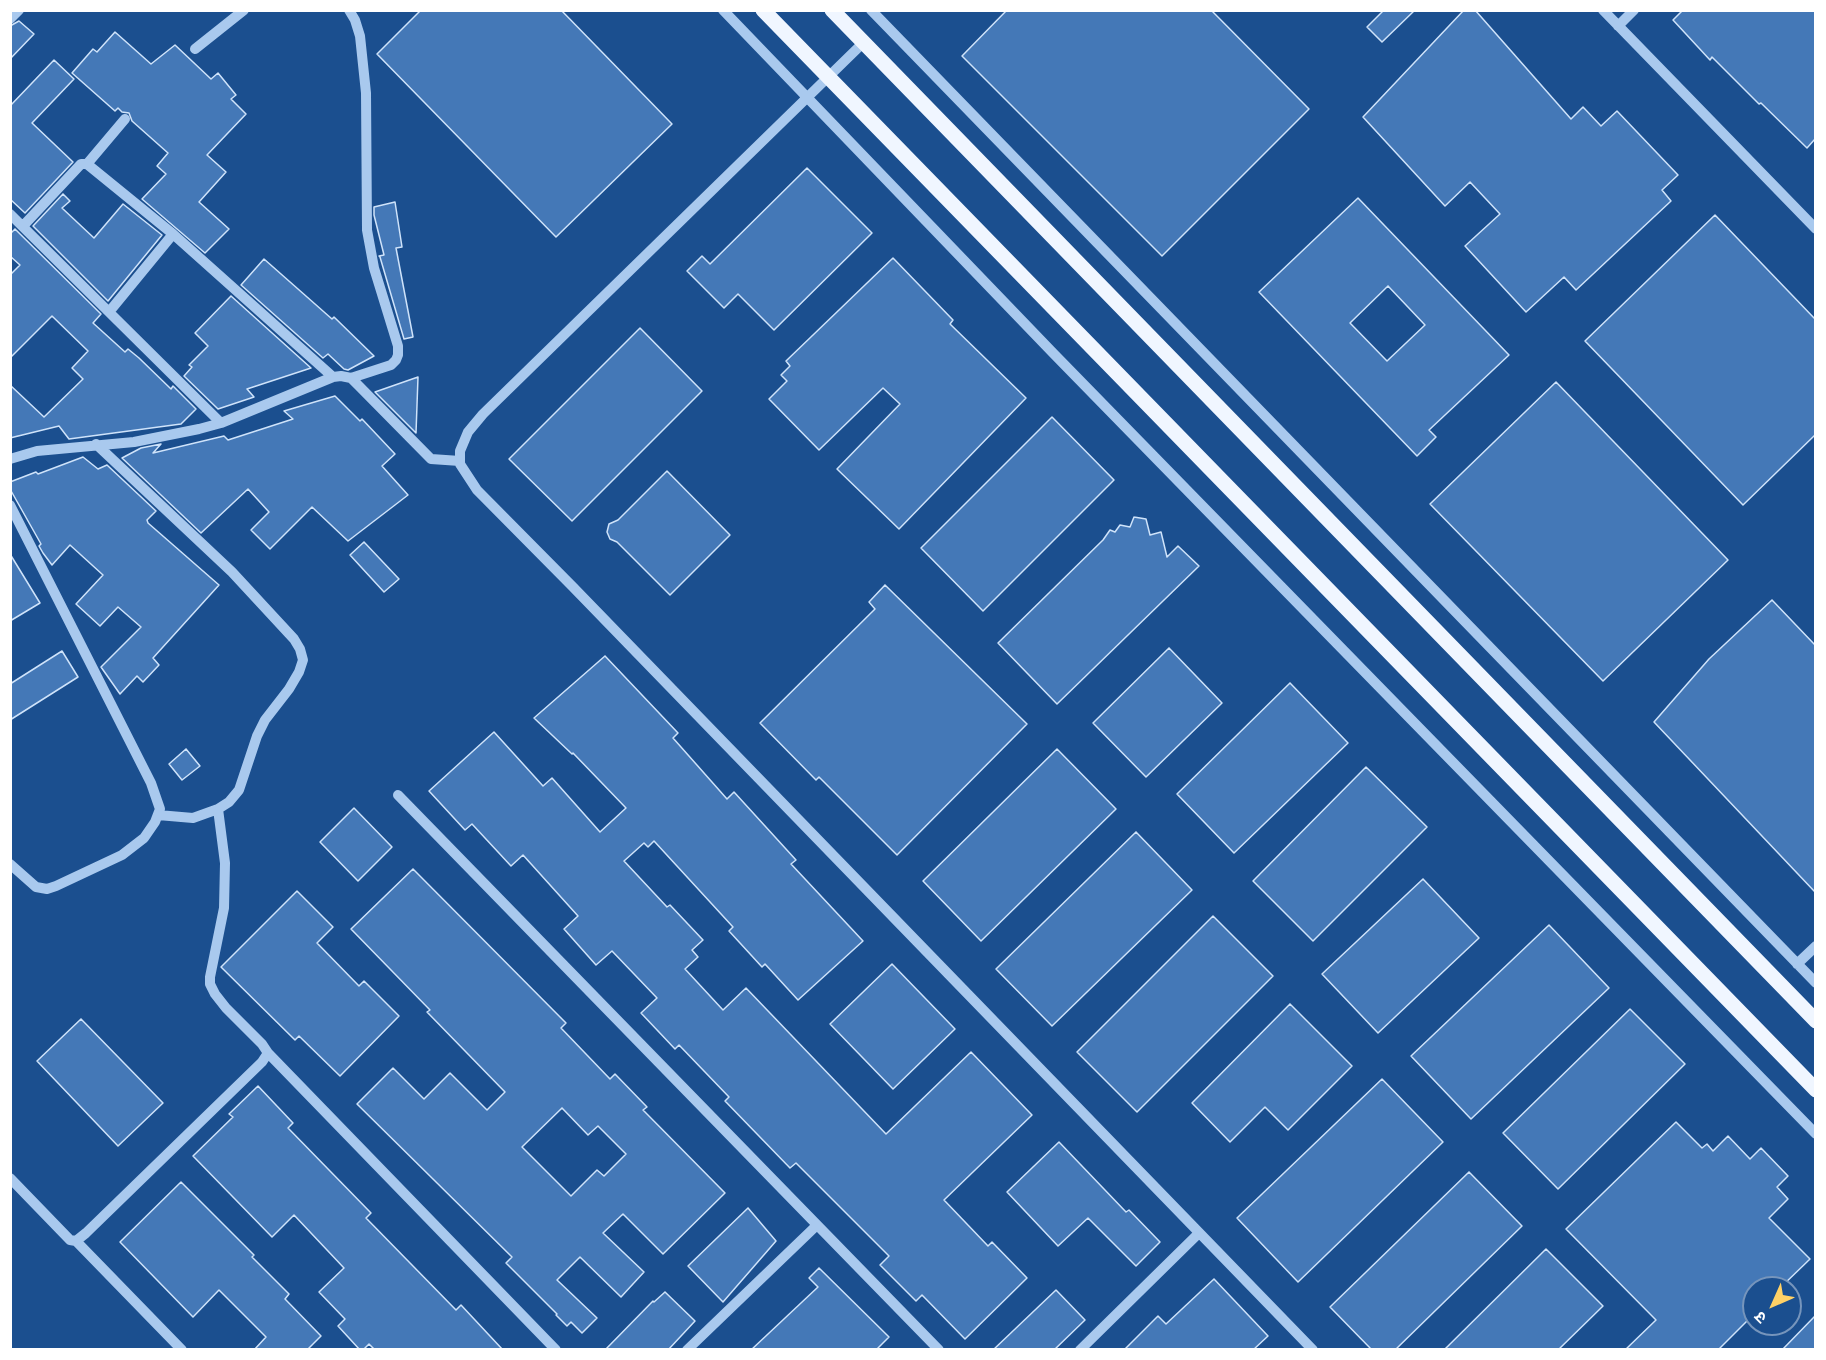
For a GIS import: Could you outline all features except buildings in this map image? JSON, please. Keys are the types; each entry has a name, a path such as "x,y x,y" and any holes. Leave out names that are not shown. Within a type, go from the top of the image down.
{"main road":[{"path":"763,10 1815,1090"},
{"path":"832,10 1815,1021"}],"street":[{"path":"10,19 19,10"},
{"path":"195,49 244,10"},
{"path":"10,459 37,451 151,439 221,423 333,377 351,378 391,365 396,360 398,346 374,268 367,230 366,93 360,36 349,10"},
{"path":"723,10 1062,363 1815,1134"},
{"path":"871,10 1815,983"},
{"path":"1603,10 1815,229"},
{"path":"1618,26 1634,10"},
{"path":"864,42 829,79 483,414 468,432 460,451 460,461 466,477 477,490 1313,1350"},
{"path":"87,164 125,119"},
{"path":"23,226 81,164 87,164 173,234 333,377"},
{"path":"10,214 221,423"},
{"path":"110,312 173,234"},
{"path":"351,378 431,459 460,461"},
{"path":"96,444 232,572 283,627 300,649 303,660 299,672 265,720 257,736 239,790 229,802 194,818 158,815"},
{"path":"10,505 156,795 160,809 144,838 122,855 56,886 47,889 36,887 10,864"},
{"path":"398,795 541,939 816,1226 939,1350"},
{"path":"218,809 225,862 224,908 210,977 210,984 215,994 268,1053 556,1350"},
{"path":"1797,964 1815,946"},
{"path":"76,1241 254,1071 268,1053"},
{"path":"10,1178 70,1240 76,1241 182,1350"},
{"path":"687,1350 816,1226"},
{"path":"1080,1350 1199,1233"}]}
